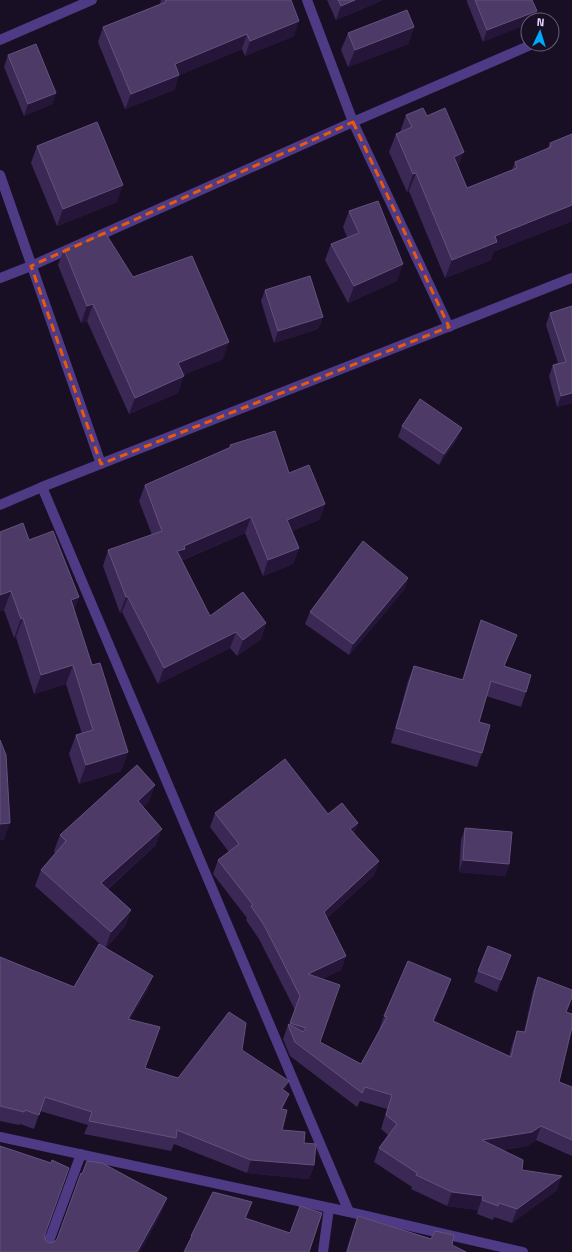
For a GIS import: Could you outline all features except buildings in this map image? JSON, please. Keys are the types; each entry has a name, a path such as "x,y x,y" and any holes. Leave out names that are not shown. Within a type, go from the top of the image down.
{"street":[{"path":"0,40 92,0"},
{"path":"307,0 353,122 449,327"},
{"path":"0,278 32,266 353,122 520,50"},
{"path":"0,175 101,464"},
{"path":"0,505 42,487 572,278"},
{"path":"42,487 349,1212"},
{"path":"0,1137 349,1212 523,1252"},
{"path":"45,1252 81,1154"},
{"path":"323,1252 329,1208"}],"highlighted area":[{"path":"353,122 449,327 101,464 31,266"}]}
